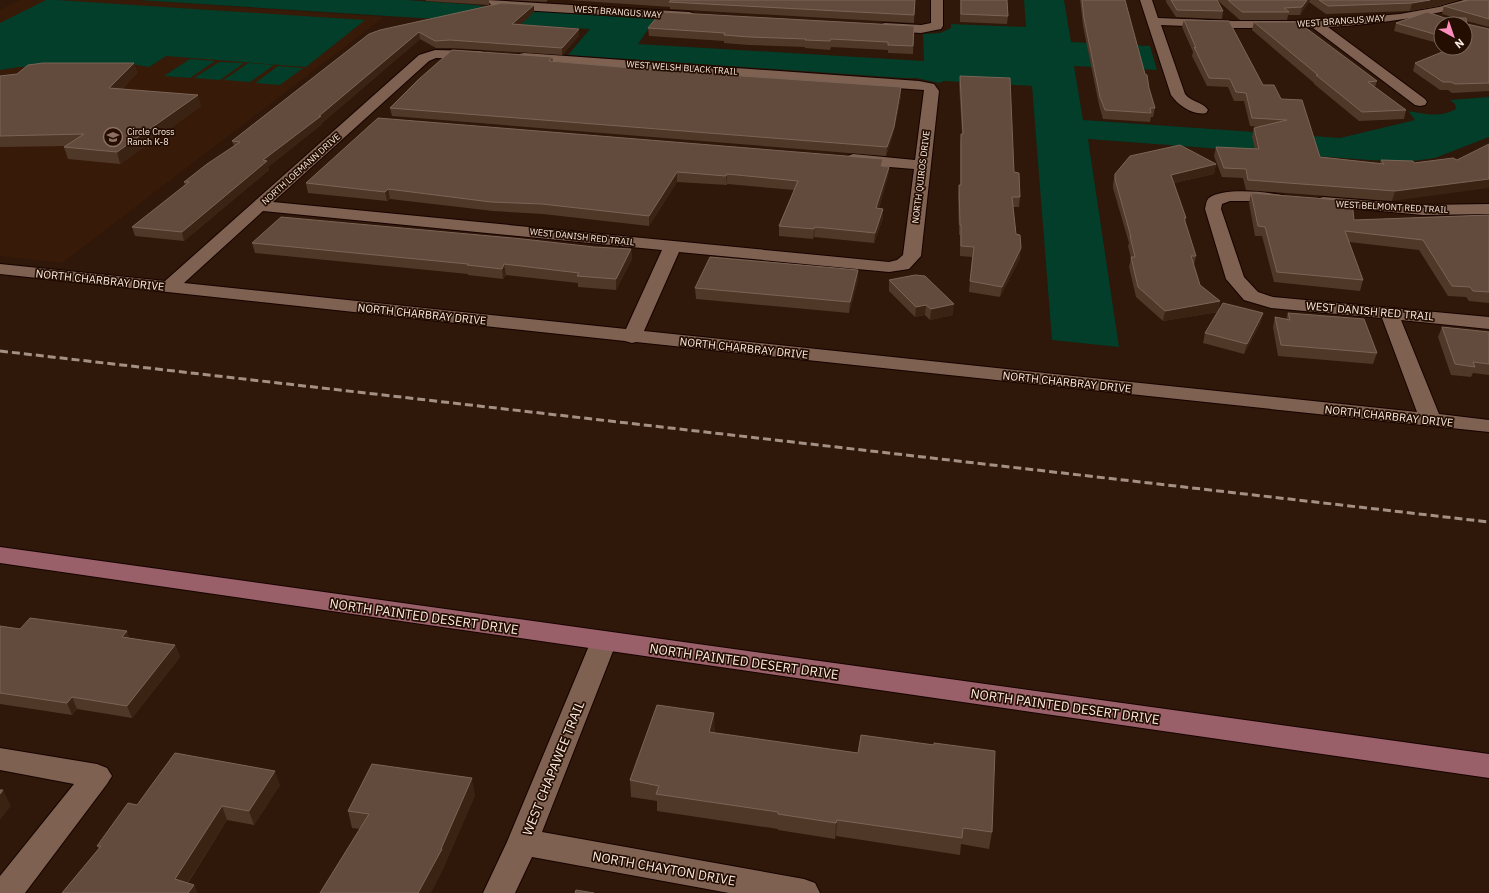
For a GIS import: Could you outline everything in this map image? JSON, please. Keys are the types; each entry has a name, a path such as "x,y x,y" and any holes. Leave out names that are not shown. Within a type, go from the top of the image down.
{"street":[{"path":"877,27 921,29 933,28 938,24 937,0"},
{"path":"1146,0 1178,95 1183,100 1201,110"},
{"name":"WEST BRANGUS WAY","path":"1154,21 1240,24 1315,24 1358,21 1419,13 1478,0"},
{"name":"WEST BRANGUS WAY","path":"494,1 503,5 699,17"},
{"path":"1419,13 1433,17"},
{"path":"1315,24 1420,102"},
{"name":"NORTH LOEMANN DRIVE","path":"169,287 424,58 435,54 451,53 489,55"},
{"name":"WEST WELSH BLACK TRAIL","path":"511,56 919,84 929,87"},
{"name":"NORTH QUIROS DRIVE","path":"903,264 912,256 932,91 929,87"},
{"path":"356,119 372,120"},
{"path":"842,158 922,165"},
{"name":"WEST BELMONT RED TRAIL","path":"1251,296 1235,279 1213,209 1215,201 1224,197 1246,196 1423,210 1489,209"},
{"name":"WEST DANISH RED TRAIL","path":"260,206 889,267 903,264"},
{"path":"632,337 673,246"},
{"name":"NORTH CHARBRAY DRIVE","path":"0,269 632,337 1489,426"},
{"name":"WEST DANISH RED TRAIL","path":"1251,296 1271,302 1489,323"},
{"path":"1389,313 1431,420"},
{"name":"NORTH PAINTED DESERT DRIVE","path":"0,555 604,642 1489,766"},
{"name":"WEST CHAPAWEE TRAIL","path":"499,893 524,842 604,642"},
{"path":"0,759 97,776 6,893"},
{"name":"NORTH CHAYTON DRIVE","path":"524,842 804,893"}],"shaded area":[{"name":"Circle Cross Ranch K-8","path":"20,0 138,0 384,17 62,263 0,256 0,10"}],"green space":[{"path":"46,0 365,20 306,67 166,56 149,67 131,64 19,67 0,70 0,23"},
{"path":"138,0 406,0 477,5 490,8 656,18 638,44 924,61 923,34 940,33 951,28 951,24 1026,27 1024,0 1064,0 1071,42 1150,46 1157,70 1074,66 1083,120 1340,138 1415,120 1408,111 1445,114 1456,109 1455,104 1450,100 1489,97 1489,137 1435,158 1405,162 1088,139 1119,347 1052,340 1032,86 944,81 939,83 916,78 568,55 590,29"},
{"path":"190,59 215,61 190,78 164,76"},
{"path":"219,62 244,63 220,80 194,78"},
{"path":"248,63 274,65 250,82 224,80"},
{"path":"278,66 303,68 280,85 255,83"}],"building":[{"path":"671,0 915,0 914,15 669,2"},
{"path":"961,0 1007,0 1008,16 961,14"},
{"path":"1082,0 1125,0 1155,108 1150,108 1151,113 1105,110 1100,97 1084,18"},
{"path":"1171,0 1217,0 1223,11 1177,10"},
{"path":"1228,0 1307,0 1302,7 1284,8 1289,12 1242,12"},
{"path":"1319,0 1430,0 1412,3 1328,6"},
{"path":"1469,0 1489,0 1489,19 1444,6"},
{"path":"502,3 534,5 512,24 579,29 562,48 450,40 435,41 419,32 319,116 321,116 263,160 267,161 182,232 132,227 189,182 184,182 207,164 240,142 232,141 369,34 380,30"},
{"path":"661,12 914,26 913,46 888,45 888,42 749,37 724,35 725,33 648,28"},
{"path":"1427,12 1439,16 1433,16 1433,34 1396,23"},
{"path":"1184,20 1229,21 1263,85 1274,85 1281,99 1302,100 1320,157 1384,164 1381,160 1413,161 1414,163 1453,158 1457,160 1489,144 1489,179 1395,191 1248,180 1246,169 1224,168 1216,147 1259,149 1254,128 1287,120 1252,118 1246,93 1236,92 1230,79 1209,78 1194,47 1196,48"},
{"path":"1254,22 1298,22 1377,81 1368,82 1406,110 1362,112"},
{"path":"1473,25 1489,29 1489,83 1455,84 1451,82 1443,82 1415,63 1433,56 1473,56"},
{"path":"452,50 552,57 549,61 656,70 901,87 894,127 887,147 390,108 418,80"},
{"path":"43,63 134,63 109,88 198,95 117,152 64,147 84,134 0,136 0,76 17,74 28,65"},
{"path":"960,76 1010,78 1014,172 1019,173 1020,197 1012,197 1016,234 1020,235 1021,248 1002,287 970,281 974,247 961,246 959,185 961,185 961,134 963,134"},
{"path":"378,118 883,159 881,166 889,167 876,208 883,209 875,233 815,227 814,229 779,226 798,181 727,174 726,176 677,172 649,216 542,204 491,202 388,189 385,192 306,183"},
{"path":"1180,145 1216,164 1171,175 1186,218 1184,218 1196,256 1191,256 1200,285 1220,301 1165,311 1138,287 1131,257 1135,257 1130,236 1131,237 1115,179 1115,174 1130,156"},
{"path":"1251,193 1352,201 1354,220 1489,215 1489,292 1473,291 1470,287 1452,286 1423,240 1345,231 1363,280 1277,272 1265,227 1258,226"},
{"path":"281,217 594,247 631,249 616,279 577,276 579,273 504,264 502,269 467,265 468,264 252,243"},
{"path":"710,257 858,270 850,302 695,288"},
{"path":"915,275 925,276 954,304 931,309 926,305 916,307 889,280"},
{"path":"1223,303 1263,313 1247,344 1205,333"},
{"path":"1288,313 1364,319 1377,353 1281,345 1275,317 1290,320"},
{"path":"1442,327 1489,332 1489,364 1473,362 1475,367 1455,364"},
{"path":"30,618 127,631 122,637 175,645 127,706 72,697 67,703 0,693 0,626 20,629"},
{"path":"657,705 714,713 709,732 858,753 861,735 934,745 934,743 995,751 992,832 963,828 962,838 837,820 836,823 778,814 778,812 656,794 659,786 630,780"},
{"path":"175,753 275,771 249,811 222,806 175,879 194,885 188,893 62,893 101,846 97,846 128,803 137,805"},
{"path":"372,764 472,778 442,849 418,893 320,893 369,814 348,811"},
{"path":"576,890 594,893 575,893"}],"railway":[{"path":"0,351 1489,522"}],"place":[{"name":"Circle Cross Ranch K-8","path":"113,137"}]}
